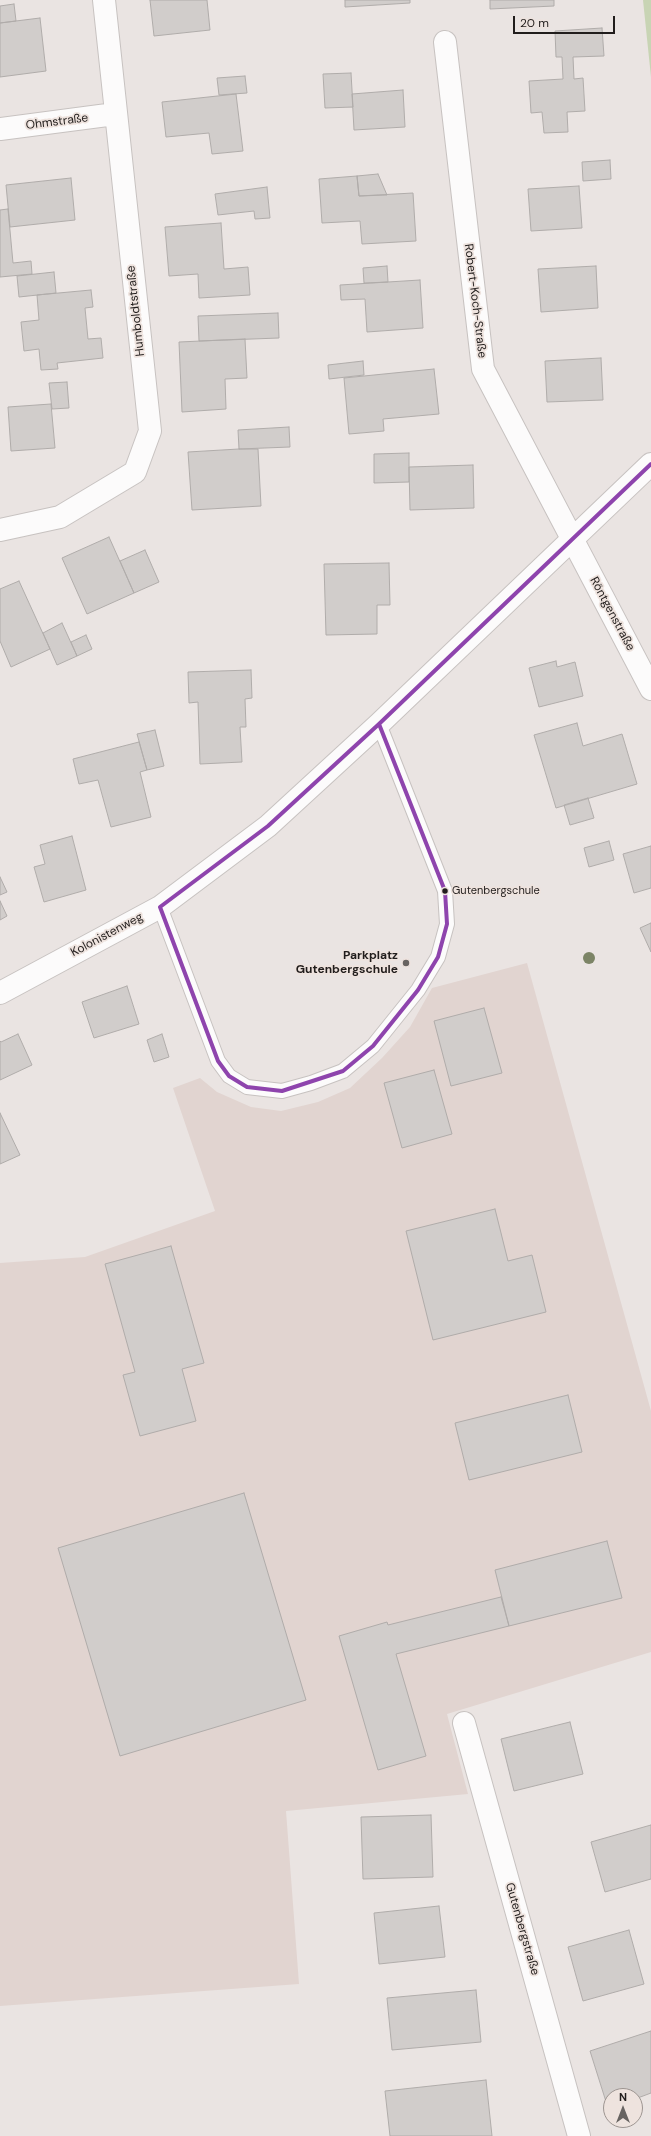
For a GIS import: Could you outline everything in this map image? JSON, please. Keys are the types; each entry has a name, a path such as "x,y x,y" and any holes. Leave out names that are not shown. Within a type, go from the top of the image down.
{"street":[{"name":"Humboldtstraße","path":"0,530 60,517 135,472 150,431 104,0"},
{"name":"Robert-Koch-Straße","path":"444,42 483,369 572,539"},
{"name":"Ohmstraße","path":"0,129 115,114"},
{"name":"Kolonistenweg","path":"0,993 160,907 268,826 379,724 651,464"},
{"name":"Röntgenstraße","path":"572,539 651,689"},
{"name":"Gutenbergstraße","path":"464,1723 579,2136"}],"lane":[{"path":"160,907 218,1061 229,1076 247,1087 282,1091 311,1083 343,1071 373,1046 422,984 438,957 447,924 445,891 379,724"}],"shaded area":[{"path":"527,963 651,1411 651,1652 447,1714 468,1794 286,1811 299,1984 0,2006 0,1263 85,1257 215,1211 173,1088 200,1078 217,1092 251,1107 281,1111 318,1102 350,1088 382,1058 410,1027 432,988"}],"green space":[{"path":"643,0 651,0 651,77"}],"building":[{"path":"150,0 207,0 210,30 154,36"},
{"path":"345,0 410,0 410,3 345,7"},
{"path":"490,0 554,0 554,6 490,9"},
{"path":"14,4 16,21 0,23 0,6"},
{"path":"40,18 46,71 0,77 0,23"},
{"path":"602,28 604,56 573,57 574,79 583,78 585,111 567,112 568,132 544,133 542,112 531,113 529,81 563,79 562,57 556,57 555,31"},
{"path":"351,73 353,107 325,108 323,74"},
{"path":"245,76 247,93 219,95 217,78"},
{"path":"403,90 405,127 354,130 352,94"},
{"path":"236,94 243,151 212,154 209,133 166,137 162,102"},
{"path":"610,160 611,179 583,181 582,162"},
{"path":"378,174 387,195 359,196 357,176"},
{"path":"357,176 359,196 413,193 416,241 362,244 360,221 322,223 319,179"},
{"path":"71,178 75,220 10,227 6,185"},
{"path":"579,186 582,228 531,231 528,189"},
{"path":"267,187 270,218 255,219 254,211 218,215 215,194"},
{"path":"8,209 13,263 31,261 32,274 0,277 0,210"},
{"path":"221,223 224,269 248,267 250,295 199,298 198,274 169,276 165,227"},
{"path":"387,266 388,282 364,283 363,268"},
{"path":"596,266 598,308 541,312 538,269"},
{"path":"54,272 56,293 19,297 17,276"},
{"path":"420,280 423,328 367,332 365,299 341,300 340,285"},
{"path":"91,290 93,307 85,308 88,339 101,338 103,358 57,363 58,369 41,370 39,349 24,351 21,322 39,320 37,295"},
{"path":"278,313 279,338 199,341 198,316"},
{"path":"245,339 247,378 225,379 226,409 182,412 179,342"},
{"path":"601,358 603,400 547,402 545,361"},
{"path":"363,361 364,375 329,379 328,365"},
{"path":"434,369 439,414 383,419 384,431 349,434 344,378"},
{"path":"67,382 69,408 52,409 49,383"},
{"path":"51,404 55,448 11,451 8,407"},
{"path":"289,427 290,447 239,449 238,430"},
{"path":"258,449 261,506 192,510 188,452"},
{"path":"409,453 409,482 374,483 374,454"},
{"path":"473,465 474,508 410,510 409,467"},
{"path":"109,537 134,593 87,614 62,558"},
{"path":"145,550 159,582 134,593 120,561"},
{"path":"389,563 390,605 377,605 377,634 326,635 324,564"},
{"path":"19,581 50,649 11,667 0,641 0,589"},
{"path":"62,623 77,656 57,665 43,633"},
{"path":"86,635 92,649 77,656 71,642"},
{"path":"556,661 557,667 575,662 583,696 539,707 529,668"},
{"path":"251,670 252,698 245,699 246,727 240,727 242,762 200,764 198,702 189,703 188,672"},
{"path":"577,723 583,746 622,734 637,784 556,808 534,735"},
{"path":"155,730 164,766 147,770 137,734"},
{"path":"139,742 147,770 140,772 151,817 111,827 98,780 79,784 73,759"},
{"path":"588,798 594,818 570,825 564,805"},
{"path":"72,836 86,890 44,902 34,867 45,864 40,845"},
{"path":"609,841 614,860 589,867 584,848"},
{"path":"651,846 651,888 634,893 623,854"},
{"path":"0,877 7,892 0,895"},
{"path":"0,901 7,916 0,920"},
{"path":"651,923 651,952 640,928"},
{"path":"127,986 139,1024 94,1038 82,1002"},
{"path":"484,1008 502,1073 451,1086 434,1021"},
{"path":"18,1034 32,1065 0,1080 0,1041 1,1042"},
{"path":"162,1034 169,1057 154,1062 147,1040"},
{"path":"434,1070 452,1134 402,1148 384,1083"},
{"path":"0,1113 20,1155 0,1164"},
{"path":"495,1209 508,1261 532,1255 546,1312 433,1340 406,1231"},
{"path":"171,1246 204,1363 182,1369 196,1421 140,1436 123,1375 135,1372 105,1264"},
{"path":"568,1395 582,1452 469,1480 455,1423"},
{"path":"244,1493 306,1700 120,1756 58,1548"},
{"path":"607,1541 622,1598 509,1626 495,1570"},
{"path":"501,1597 509,1626 396,1654 426,1756 378,1770 339,1636 387,1622 388,1625"},
{"path":"570,1722 583,1774 514,1791 501,1739"},
{"path":"431,1815 433,1877 363,1879 361,1817"},
{"path":"651,1825 651,1879 605,1892 591,1842"},
{"path":"439,1906 445,1957 379,1964 374,1913"},
{"path":"629,1930 644,1984 583,2001 568,1947"},
{"path":"476,1990 481,2042 392,2050 387,1998"},
{"path":"651,2031 651,2093 643,2096 643,2088 603,2088 603,2092 590,2051"},
{"path":"486,2080 492,2136 390,2136 385,2091"}],"transit line":[{"path":"379,724 651,464"},
{"path":"379,724 445,891 447,924 438,957 418,990 373,1046 343,1071 282,1091 247,1087 229,1076 218,1061 160,907 268,826 379,724"}],"place":[{"name":"Gutenbergschule","path":"445,891"},
{"name":"Parkplatz Gutenbergschule","path":"406,963"}]}
